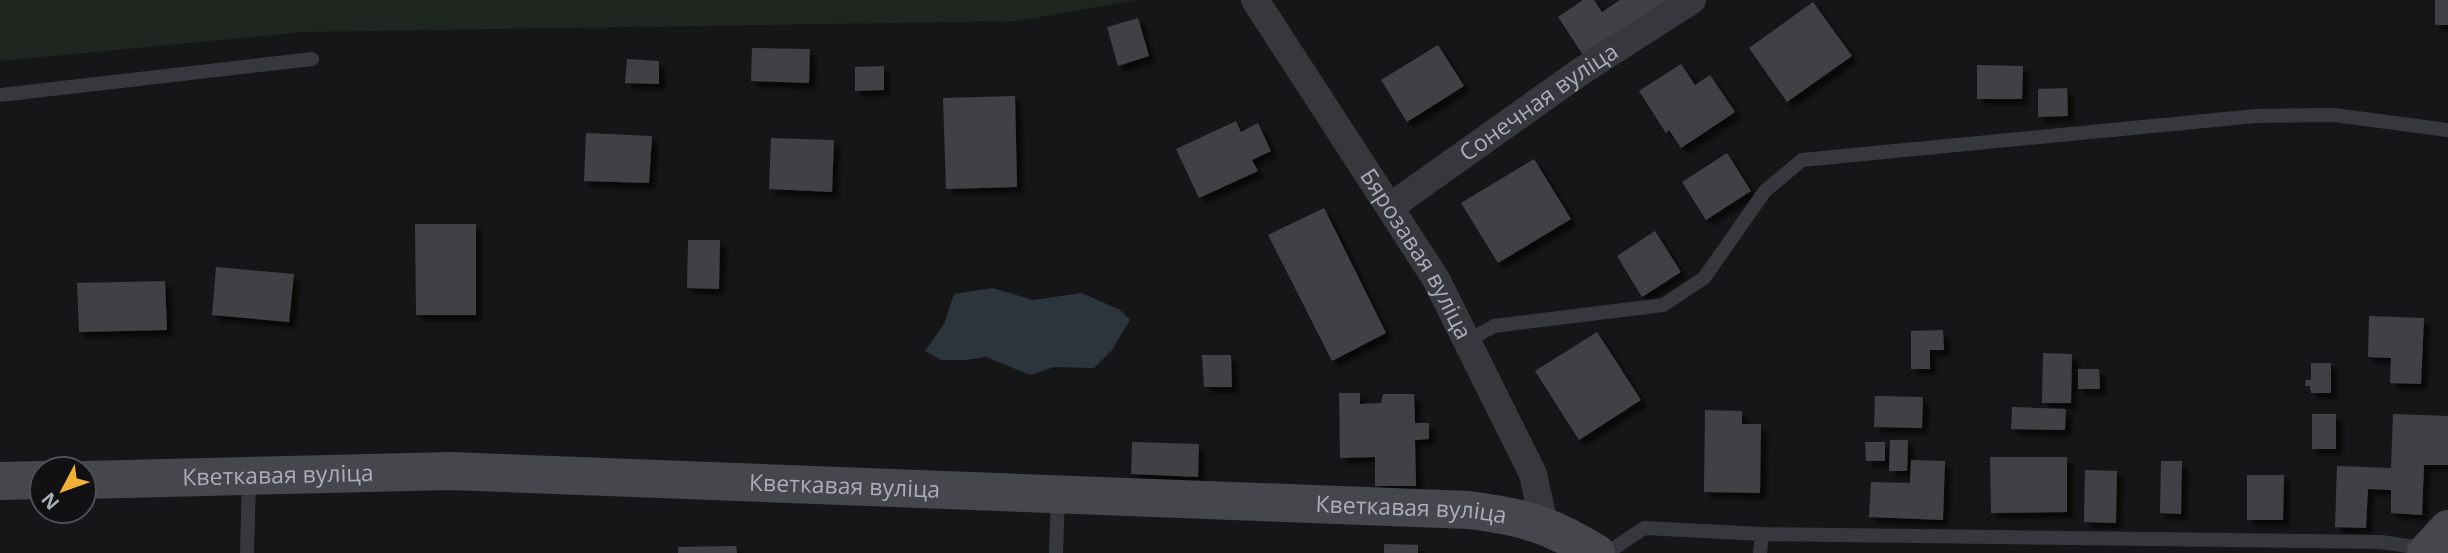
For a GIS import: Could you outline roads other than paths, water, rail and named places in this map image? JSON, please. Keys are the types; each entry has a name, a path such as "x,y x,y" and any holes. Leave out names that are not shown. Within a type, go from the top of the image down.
{"street":[{"name":"Бярозавая вуліца","path":"1255,0 1436,279 1533,474 1544,524"},
{"name":"Сонечная вуліца","path":"1390,207 1580,72 1692,0"},
{"name":"Кветкавая вуліца","path":"98,480 451,471 1469,510 1513,516 1544,524 1596,553"},
{"path":"0,481 28,480"}],"lane":[{"path":"0,95 312,59"},
{"path":"1467,341 1494,326 1663,305 1704,278 1765,191 1802,160 2256,116 2334,115 2448,130"},
{"path":"247,553 249,477"},
{"path":"1056,553 1058,495"},
{"path":"1607,553 1644,528 1762,534 2435,544"},
{"path":"1760,553 1762,534"}]}
